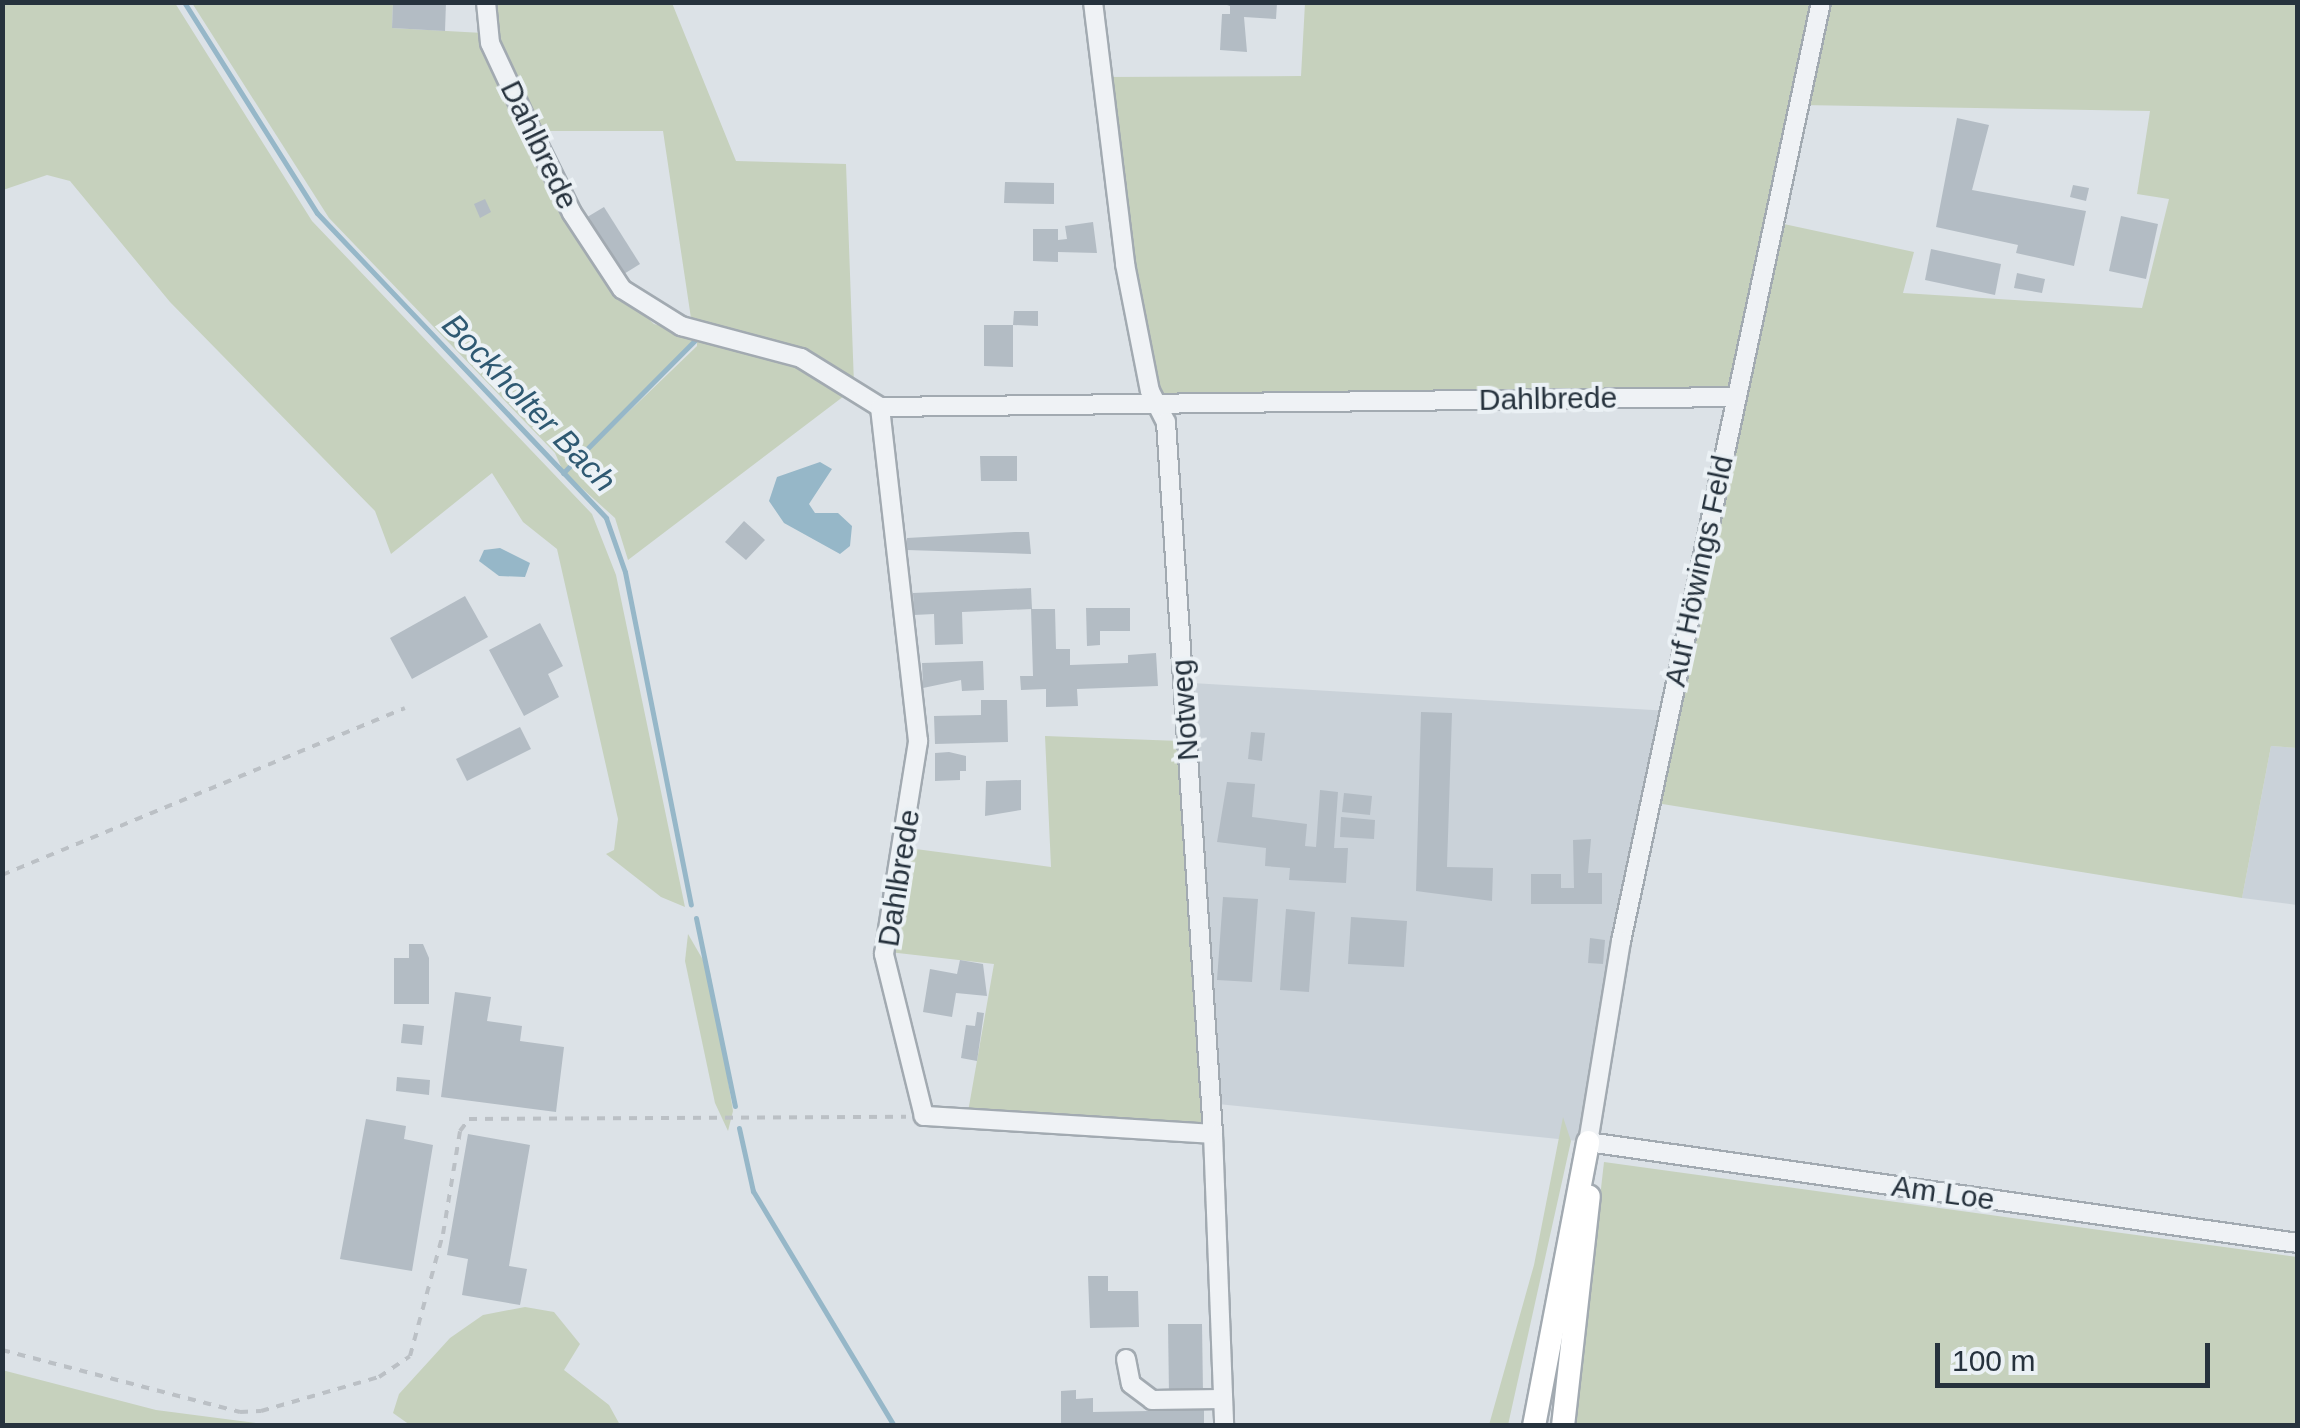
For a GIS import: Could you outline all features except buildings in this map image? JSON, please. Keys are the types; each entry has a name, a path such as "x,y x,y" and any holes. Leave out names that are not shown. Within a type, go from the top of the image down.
{"main road":[{"name":"Auf Höwings Feld","path":"1534,1426 1588,1142"},
{"name":"Auf Höwings Feld","path":"1563,1426 1589,1235 1588,1142"}],"street":[{"name":"Dahlbrede","path":"486,2 490,43 528,124 572,213 622,289 681,326 801,358 880,406 1736,397"},
{"name":"Notweg","path":"1093,2 1125,264 1150,391 1160,402 1213,1134 1224,1426"},
{"name":"Auf Höwings Feld","path":"1588,1142 1621,942 1821,2"},
{"name":"Dahlbrede","path":"880,406 918,740 884,954 924,1116"},
{"path":"924,1116 1213,1134"},
{"name":"Am Loe","path":"1588,1142 2298,1244"},
{"path":"1126,1359 1131,1384 1152,1400 1221,1399"}],"path":[{"path":"2,875 405,708"},
{"path":"2,1350 240,1412 261,1411 379,1377 410,1356 443,1234 460,1131 469,1118 924,1116"}],"shaded area":[{"path":"1192,683 1670,711 1588,1142 1218,1104"},
{"path":"2271,746 2297,748 2297,905 2242,898"}],"green space":[{"path":"3,2 175,3 312,221 592,514 616,575 685,907 661,897 606,854 614,850 618,819 557,549 523,522 492,473 391,554 375,511 170,302 70,181 47,175 3,190"},
{"path":"192,3 393,3 392,28 483,33 606,279 654,324 789,361 848,393 628,560 615,518 565,473 697,346 697,338 563,471 555,453 329,218"},
{"path":"493,3 672,3 736,161 846,164 854,384 692,325 663,131 536,131 498,54"},
{"path":"1305,3 2297,3 2297,748 2271,746 2242,898 1650,802 1736,397 1162,399 1153,388 1108,77 1301,76","holes":["1801,105 2150,111 2137,194 2169,199 2142,308 1903,293 1914,252 1774,222"]},
{"path":"1045,736 1180,741 1206,1119 1198,1127 968,1112 994,964 889,952 908,848 1051,867"},
{"path":"688,934 710,972 733,1111 728,1131 715,1103 685,961"},
{"path":"1563,1117 1571,1141 1508,1425 1489,1425 1534,1265"},
{"path":"1604,1162 2297,1257 2297,1425 1574,1426"},
{"path":"525,1307 554,1312 580,1344 564,1370 609,1405 620,1425 410,1425 393,1413 399,1394 450,1338 483,1315"},
{"path":"2,1370 156,1410 271,1425 3,1425"}],"water":[{"path":"820,462 832,469 809,504 815,513 838,513 852,526 850,546 840,554 784,523 769,501 777,477"},
{"path":"500,548 530,563 525,577 499,576 479,561 484,550"}],"waterway":[{"name":"Bockholter Bach","path":"184,2 317,213 606,518 625,572 691,905"},
{"path":"563,473 696,339"},
{"name":"Bockholter Bach","path":"696,918 735,1106"},
{"name":"Bockholter Bach","path":"739,1128 753,1191 894,1426"}]}
